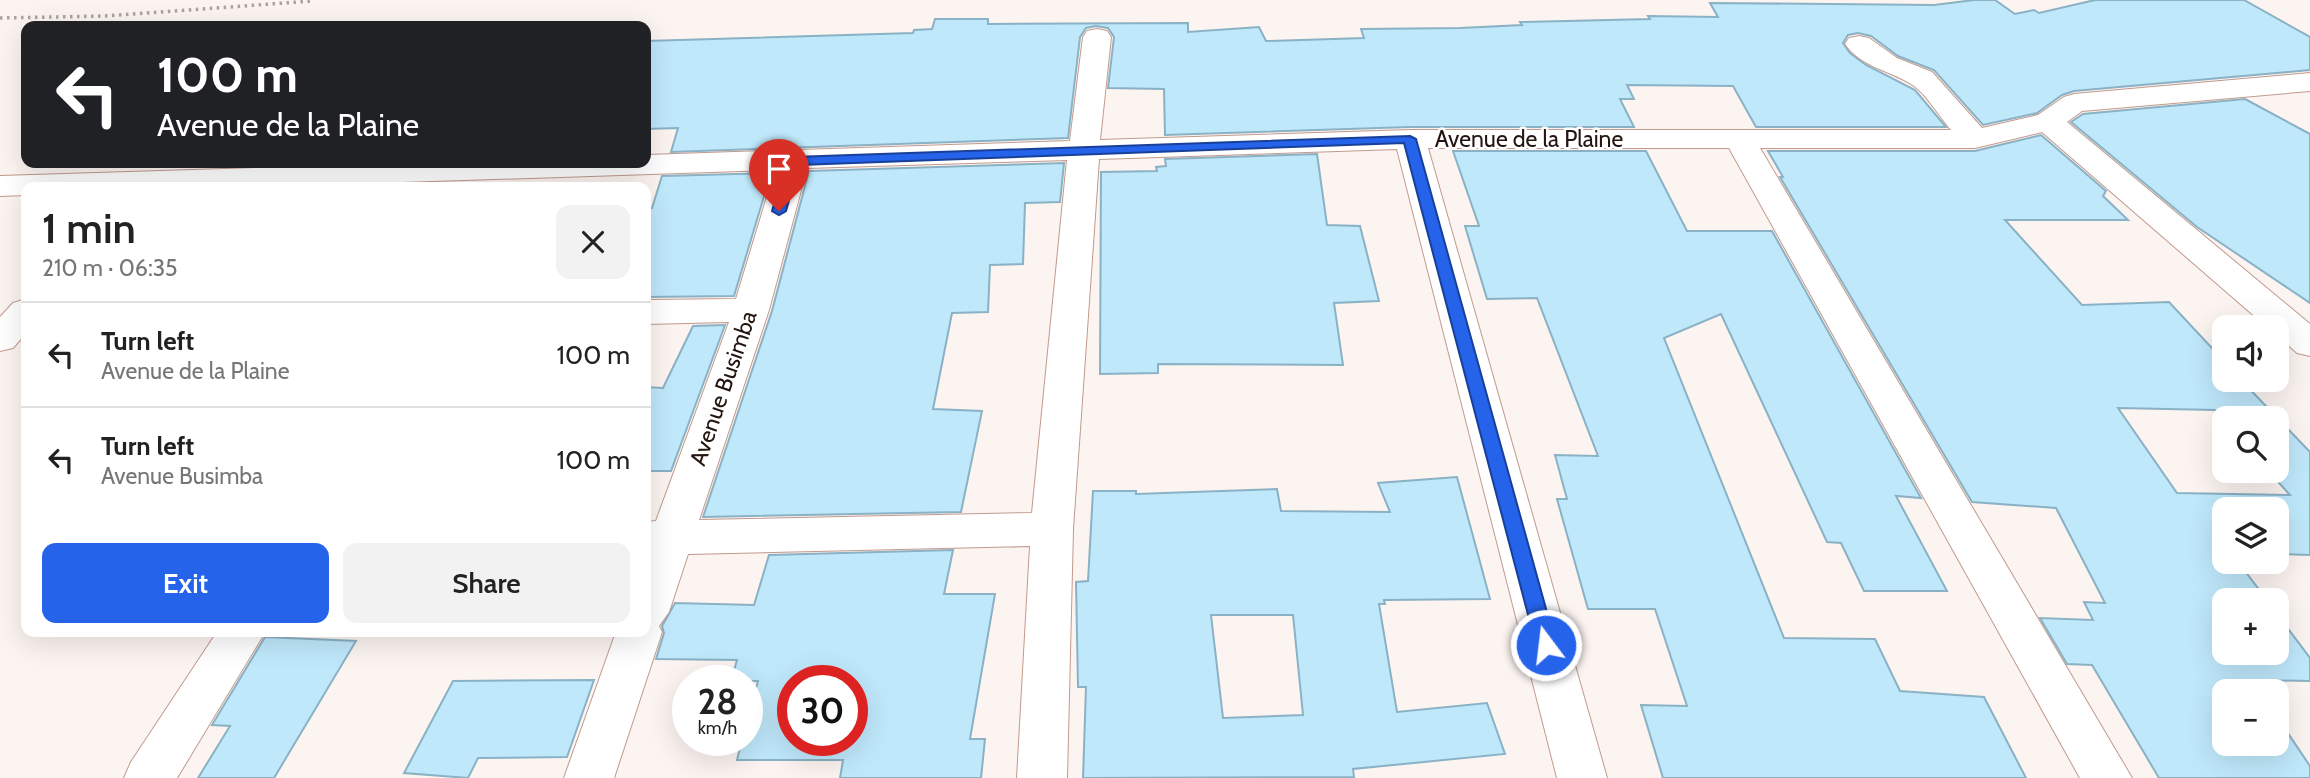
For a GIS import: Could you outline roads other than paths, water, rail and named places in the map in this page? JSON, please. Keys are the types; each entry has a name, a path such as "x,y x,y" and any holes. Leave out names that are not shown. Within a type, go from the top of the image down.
{"street":[{"path":"1042,778 1052,529 1084,149 1097,37"},
{"path":"1860,44 1887,64 1922,78 1975,139"},
{"path":"2310,82 2074,103 2048,122 2310,344"},
{"path":"2271,85 2310,108"},
{"name":"Avenue de la Plaine","path":"651,166 1410,139 1975,139 2048,122"},
{"path":"1410,139 1582,778"},
{"path":"1739,139 2107,778"},
{"name":"Avenue Busimba","path":"651,581 658,538 751,310 793,161"},
{"name":"Avenue de la Plaine","path":"200,182 595,168"},
{"name":"Avenue de la Plaine","path":"0,186 21,186"},
{"path":"651,312 751,310"},
{"path":"658,538 1052,529"},
{"path":"149,778 239,637"},
{"path":"589,778 637,637"}]}
